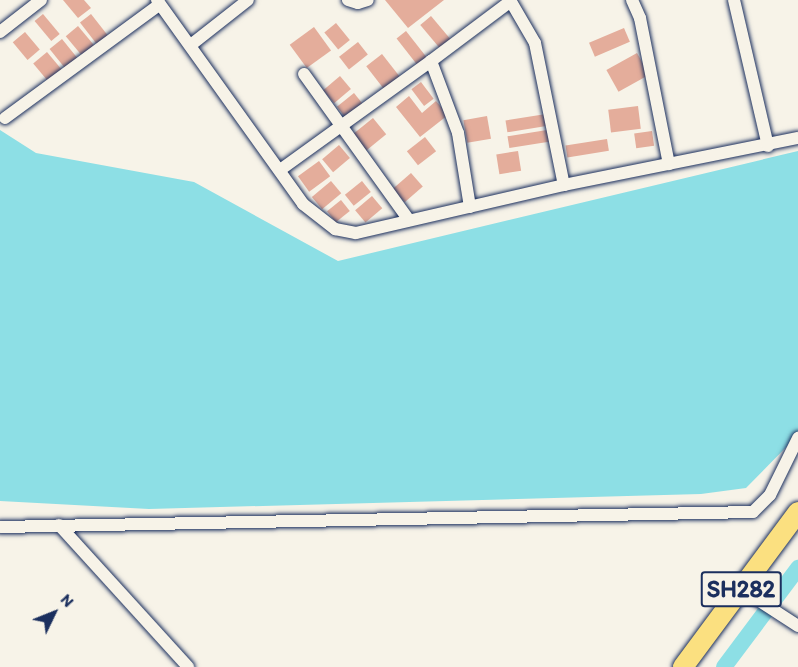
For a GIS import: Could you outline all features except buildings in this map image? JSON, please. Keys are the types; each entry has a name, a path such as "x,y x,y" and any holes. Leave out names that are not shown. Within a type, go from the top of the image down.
{"main road":[{"name":"SH282","path":"683,667 798,512"}],"street":[{"path":"0,32 41,0"},
{"path":"192,44 248,0"},
{"path":"348,0 358,3 368,0"},
{"path":"632,0 640,18 669,164"},
{"path":"734,0 768,146"},
{"path":"279,170 342,128 511,1 535,43 564,185"},
{"path":"5,118 159,2 192,44 303,204 335,229 356,233 564,185 768,146 798,138"},
{"path":"431,61 458,133 470,207"},
{"path":"303,74 409,220"},
{"path":"0,527 753,512 770,495 798,438"},
{"path":"59,525 188,667"},
{"path":"742,589 798,626"}],"water":[{"path":"0,130 36,153 194,182 338,261 798,151 798,435 746,488 701,494 149,509 0,501"}],"waterway":[{"path":"724,667 798,568"}]}
